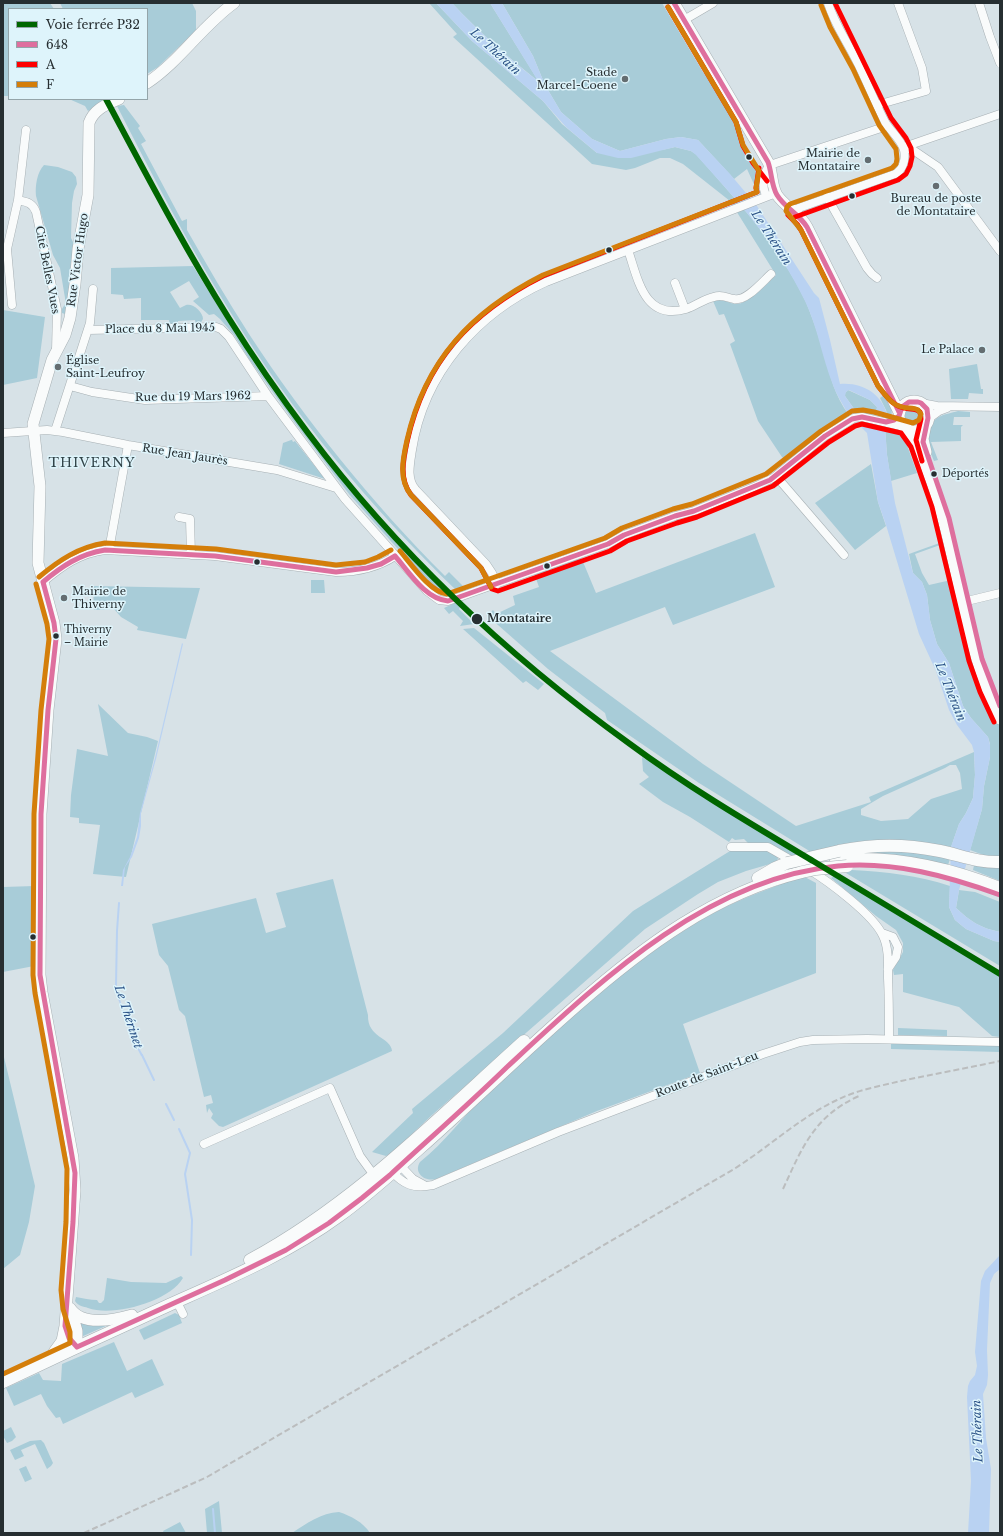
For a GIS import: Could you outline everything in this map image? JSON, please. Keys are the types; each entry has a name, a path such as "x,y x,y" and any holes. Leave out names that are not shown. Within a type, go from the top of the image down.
{"main road":[{"path":"393,1165 550,1018 620,958 662,929 701,905 734,888 758,878 838,856 868,846 913,846 979,861 1000,862"},
{"path":"838,856 889,860 936,871"},
{"path":"3,1375 262,1262 301,1241 343,1214 377,1179 609,977 648,947 722,901 767,882 795,868 816,869 847,866 887,867 963,874 1000,895"},
{"path":"979,883 1000,888"},
{"path":"3,1382 132,1315 184,1296"}],"street":[{"path":"148,82 168,67 218,16 234,3"},
{"path":"674,3 770,165 771,194"},
{"path":"684,20 713,3"},
{"path":"792,210 898,173 904,164 905,153 903,147 888,126 877,105 856,59 834,19 828,3"},
{"path":"877,105 926,91 922,68 898,3"},
{"path":"979,3 1000,63"},
{"name":"Rue Victor Hugo","path":"33,431 34,421 56,351 68,324 74,290 78,249 88,195 89,123 96,111 117,100"},
{"path":"903,147 1000,114"},
{"path":"770,165 888,126"},
{"path":"12,305 7,249 18,200 26,130"},
{"path":"903,147 913,150 938,167 1000,251"},
{"path":"497,584 486,564 411,484 410,473 413,445 418,426 426,401 441,370 456,349 477,327 496,311 540,284 771,194"},
{"path":"771,194 781,200 803,220 807,226 884,382 899,414 900,422 914,437 939,505 966,601"},
{"path":"827,197 867,268 874,277 877,278"},
{"name":"Cité Belles Vues","path":"18,200 29,202 34,206 36,212 57,309 56,351"},
{"path":"628,250 645,295 651,304 665,311 685,309 716,296 724,296 738,300 744,298 771,274"},
{"path":"675,283 685,309"},
{"path":"55,431 91,319 93,289"},
{"name":"Place du 8 Mai 1945","path":"88,330 216,327 221,329 229,337 268,396"},
{"path":"884,382 896,397 902,401 914,401 937,406 1000,407"},
{"name":"Rue du 19 Mars 1962","path":"70,386 92,392 146,400 268,396"},
{"path":"268,396 337,489 430,594 442,601 497,584 608,544 624,535 675,516 694,511 759,486 776,476 825,436 850,420 860,417 917,430 939,411 954,406"},
{"path":"886,422 894,420 902,407 908,402"},
{"path":"920,403 926,408 927,421 923,442 949,518 976,659 996,702 1000,719"},
{"path":"33,431 40,477 38,560 54,623 56,639 48,710 41,814 40,970 42,992 74,1168 74,1214 65,1326 62,1341 54,1352"},
{"name":"Rue Jean Jaurès","path":"3,433 55,431 277,470 337,489"},
{"path":"109,550 128,445"},
{"path":"776,476 844,555"},
{"path":"179,517 190,519 191,555"},
{"path":"43,582 74,559 89,553 109,550 215,556 336,572 370,568 386,562 395,556"},
{"path":"966,601 1000,593"},
{"path":"731,847 764,846 775,850 832,884 872,920 882,933 887,947 889,1039"},
{"name":"Route de Saint-Leu","path":"393,1165 402,1181 410,1186 429,1186 440,1183 558,1132 776,1049 813,1040 889,1039 1000,1042"},
{"path":"204,1144 330,1088 360,1156 377,1179"},
{"path":"68,1290 70,1308 77,1329 76,1344"},
{"path":"183,1314 184,1296"},
{"path":"70,1308 76,1316 83,1318 111,1320 132,1315"},
{"path":"65,1326 68,1336 76,1344"}],"shaded area":[{"path":"3,3 50,3 53,8 8,8 8,96 3,96"},
{"path":"60,3 192,3 196,11 196,30 158,67 148,73 148,8 62,8"},
{"path":"429,3 436,3 472,41 543,101 562,124 597,153 662,150 675,147 691,151 696,154 742,206 770,243 795,281 811,315 840,401 849,415 820,434 788,461 782,457 758,421 730,344 735,341 724,314 719,315 713,301 721,300 738,304 743,303 758,292 776,275 730,201 683,164 670,158 660,158 626,170 592,164 453,37 457,34"},
{"path":"452,3 490,3 539,82 494,44"},
{"name":"Stade Marcel-Coene","path":"502,3 662,3 703,72 714,86 728,110 740,137 758,165 760,176 757,191 747,169 734,179 698,140 681,137 666,139 620,151 592,139 561,112 545,85 533,56"},
{"path":"71,100 103,100 104,102 88,111 85,106"},
{"path":"124,105 140,126 138,128 146,141 141,144 182,221 187,219 187,230 249,334 293,398 366,490 445,576 449,572 464,587 476,584 475,586 457,591 425,559 363,492 334,458 279,386 229,310 185,235 117,106"},
{"path":"44,165 58,167 72,172 76,177 77,184 72,203 71,238 75,246 71,262 69,293 65,314 62,313 65,298 60,268 53,255 36,196 37,179"},
{"path":"193,266 272,389 313,444 379,522 449,595 439,592 413,566 349,494 295,423 249,359 234,335 214,314 209,315 193,301 199,297 189,281 170,292 180,308 186,305 192,305 199,311 203,316 200,324 196,324 195,320 178,321 178,324 170,324 169,320 141,320 141,298 124,299 123,295 111,294 111,268"},
{"path":"3,310 45,317 37,378 3,385"},
{"path":"977,364 983,394 969,393 968,399 951,399 949,369"},
{"path":"848,390 870,400 877,407 876,415 857,413 845,396 845,393"},
{"path":"885,394 892,406 891,427 903,434 917,473 891,481 885,427 888,417 880,398"},
{"path":"914,406 921,409 924,416 921,423 914,426 907,423 904,416 907,409"},
{"path":"958,411 970,412 970,417 954,417 953,425 963,425 961,427 961,441 931,442 938,460 934,461 928,443 928,431 930,426 939,417"},
{"path":"294,439 292,440 293,442 295,441 325,479 279,464 283,443"},
{"path":"871,464 878,502 886,526 855,550 815,503"},
{"path":"755,533 775,587 673,625 665,607 550,651 703,764 796,826 871,802 869,797 974,752 975,775 973,798 959,824 951,847 941,846 811,852 699,783 607,720 605,713 548,669 490,618 493,615 491,612 493,610 496,614 515,605 513,596 539,587 534,573 581,557 596,593","holes":["950,765 956,765 960,773 962,789 931,799 908,819 881,821 861,815 861,809 883,796"]},
{"path":"945,541 991,708 1000,726 1000,858 989,857 970,850 982,809 984,786 990,757 990,744 988,737 971,718 963,706 949,663 937,644 930,620 927,595 922,582 913,573 909,554","holes":["940,545 944,549 951,580 929,585 922,573 915,554"]},
{"path":"311,580 324,580 325,593 311,593"},
{"path":"93,586 200,588 186,639 137,630 138,627 121,617 114,609 94,610"},
{"path":"457,602 461,606 459,609 474,624 460,626 463,621 453,611 449,614 444,608"},
{"path":"474,628 544,684 538,690 526,681 523,683 463,629"},
{"path":"98,704 128,733 158,741 126,877 93,874 100,825 79,823 79,818 70,817 71,795 77,749 108,756"},
{"path":"642,757 800,856 794,857 771,844 748,843 744,839 735,840 732,838 729,842 663,802 639,784 649,777 643,771"},
{"path":"876,848 951,856 948,865 859,855"},
{"path":"768,850 775,854 778,858 777,862 746,871 718,882 645,929 432,1115 393,1152 386,1156 372,1152 413,1113 412,1109 503,1033 633,911 730,851"},
{"path":"974,865 1000,866 1000,881 973,870"},
{"path":"852,870 902,875 926,879 950,886 949,907 955,920 966,929 994,941 1000,942 1000,966 846,873"},
{"path":"803,876 816,883 816,973 683,1024 700,1073 597,1111 436,1179 432,1180 421,1176 418,1170 420,1162 446,1138 485,1095 619,977 659,947 713,913 751,896"},
{"path":"834,876 1000,977 1000,1037 992,1036 959,1007 903,992 903,974 894,975 893,970 903,952 903,943 896,930 876,916 831,878"},
{"path":"333,879 369,1023 375,1033 391,1046 392,1051 223,1127 219,1126 211,1118 213,1114 209,1108 207,1113 206,1105 213,1103 211,1095 204,1097 185,1016 179,1010 168,966 159,955 152,924 256,898 266,933 286,927 276,893"},
{"path":"35,886 34,906 32,908 32,915 36,918 34,966 3,972 3,887"},
{"path":"959,890 975,892 1000,902 1000,932 976,923 956,908"},
{"path":"898,1028 947,1030 947,1036 898,1035"},
{"path":"891,1042 1000,1045 1000,1052 891,1049"},
{"path":"3,1053 35,1186 29,1222 20,1255 3,1269"},
{"path":"181,1276 183,1278 176,1287 166,1294 140,1305 125,1309 99,1310 81,1306 75,1301 76,1297 97,1300 101,1303 104,1300 107,1278 131,1282 166,1283"},
{"path":"175,1313 179,1315 182,1323 144,1340 139,1330"},
{"path":"82,1320 108,1325 81,1337 79,1325"},
{"path":"114,1342 127,1371 152,1359 164,1385 135,1398 132,1392 63,1424 60,1417 56,1418 47,1406 41,1394 14,1406 6,1388 39,1373 43,1380 61,1381 62,1364"},
{"path":"11,1427 16,1437 7,1443 3,1436 3,1431"},
{"path":"41,1440 44,1443 53,1463 51,1466 47,1469 35,1444 21,1450 24,1456 15,1460 10,1450 30,1441"},
{"path":"26,1466 32,1479 25,1482 19,1469"},
{"path":"219,1501 222,1533 207,1533 205,1509"},
{"path":"339,1512 356,1520 370,1533 292,1533 320,1516"},
{"path":"180,1522 186,1533 164,1533 163,1531"}],"water":[{"name":"Le Thérain","path":"436,3 452,3 494,44 538,81 490,3 502,3 533,56 545,85 561,112 592,139 620,151 666,139 681,137 698,140 757,206 814,293 819,298 840,384 856,385 864,387 870,391 881,402 888,417 876,415 877,407 870,400 849,390 846,392 845,396 857,413 849,415 834,388 817,332 805,301 794,280 756,224 696,155 691,151 675,147 631,158 618,158 597,153 566,127 543,101 472,41"},
{"name":"Le Thérain","path":"856,422 871,423 885,427 887,455 895,503 913,573 922,582 927,595 930,620 937,644 949,663 963,706 971,718 988,737 990,757 984,786 982,809 959,890 956,908 976,923 1000,932 1000,942 994,941 966,929 955,920 949,907 951,847 959,824 973,798 975,775 974,752 972,745 957,725 949,710 936,671 919,634 878,502 867,433"},
{"path":"182,643 156,759 141,813 139,838 132,857 125,867 123,886 121,886 123,870 130,857 137,837 140,813 155,758"},
{"path":"115,984 134,1040 143,1055 141,1056 132,1038 116,994"},
{"name":"Le Thérain","path":"1000,1255 1000,1269 994,1274 990,1283 987,1350 988,1375 987,1385 983,1394 986,1438 991,1469 989,1533 968,1533 971,1481 967,1397 968,1386 975,1375 977,1366 975,1352 981,1281 985,1271"}],"waterway":[{"name":"Le Thérinet","path":"116,985 119,903"},
{"name":"Le Thérinet","path":"142,1055 154,1080"},
{"name":"Le Thérinet","path":"166,1104 174,1120"},
{"name":"Le Thérinet","path":"179,1129 190,1153 185,1174 192,1220 191,1255"},
{"name":"Le Thérinet","path":"213,1509 215,1533"}],"railway":[{"path":"84,1533 207,1477 734,1169 823,1107 861,1091 913,1078 1000,1061"},
{"path":"783,1189 804,1147 820,1123 831,1113 859,1096"}],"rail line":[{"name":"P32","path":"107,100 196,264 237,332 277,391 308,433 379,520 457,601 541,676 585,711 652,760 743,819 1000,974"}],"transit line":[{"name":"648","path":"674,3 768,162 777,195 780,200 800,218 807,227 899,412"},
{"name":"A","path":"795,217 898,180 906,174 912,157 911,148 906,138 891,118 835,3"},
{"name":"F","path":"400,551 415,570 428,583 434,588 447,594 605,538 622,528 673,509 692,504 766,474 821,431 852,411 863,410 874,412 913,423 919,420 921,414 918,410 898,406 888,399 878,386 801,230 786,211 790,204 892,168 896,164 897,159 896,149 879,125 853,69 830,27 821,5"},
{"name":"A","path":"668,7 736,122 743,146 753,163 767,181"},
{"name":"F","path":"491,587 481,568 411,495 404,482 404,454 415,411 439,362 455,341 494,305 543,275 757,192 756,188 759,171 743,145 736,122 668,7"},
{"name":"A","path":"759,168 756,188 757,192 543,276 517,290 493,306 473,323 454,342 439,364 426,387 415,413 403,462 403,476 407,489 481,568 492,589 498,591 610,551 627,541 697,517 773,486 829,442 855,426 862,424 901,433 911,447 932,507 969,661 980,692 994,722"},
{"name":"A","path":"788,215 801,230 878,386 896,405 920,412 921,419 916,440 922,461"},
{"name":"648","path":"899,416 902,407 909,402 921,403 927,409 928,418 923,442 949,518 982,659 1000,706"},
{"name":"648","path":"395,556 418,584 425,590 440,599 448,601 608,544 624,535 675,516 694,511 770,480 825,436 852,419 862,417 886,422 894,420 899,416"},
{"name":"F","path":"39,577 70,555 105,543 216,549 336,565 365,562 391,550"},
{"name":"648","path":"43,582 57,571 79,558 87,554 105,550 215,556 336,572 367,568 381,564 395,556"},
{"name":"648","path":"43,582 54,623 56,639 48,710 41,814 40,975 75,1173 73,1222 65,1326 69,1338 77,1347"},
{"name":"F","path":"3,1374 70,1343 70,1332 63,1309 61,1290 66,1222 67,1169 33,975 34,814 41,710 49,639 47,624 36,584"},
{"name":"648","path":"77,1347 225,1280 286,1250 329,1223 390,1175 579,1001 658,939 700,912 744,891 790,875 838,866 859,865 900,868 940,876 1000,895"}],"place":[{"name":"Stade Marcel-Coene","path":"625,79"},
{"name":"Mairie de Montataire","path":"868,160"},
{"name":"Bureau de poste de Montataire","path":"936,186"},
{"name":"Le Palace","path":"982,350"},
{"name":"Église Saint-Leufroy","path":"58,367"},
{"name":"Déportés","path":"934,474"},
{"name":"Mairie de Thiverny","path":"64,598"},
{"name":"Montataire","path":"477,619"},
{"name":"Thiverny – Mairie","path":"56,636"}],"district":[{"name":"THIVERNY","path":"92,463"}]}
